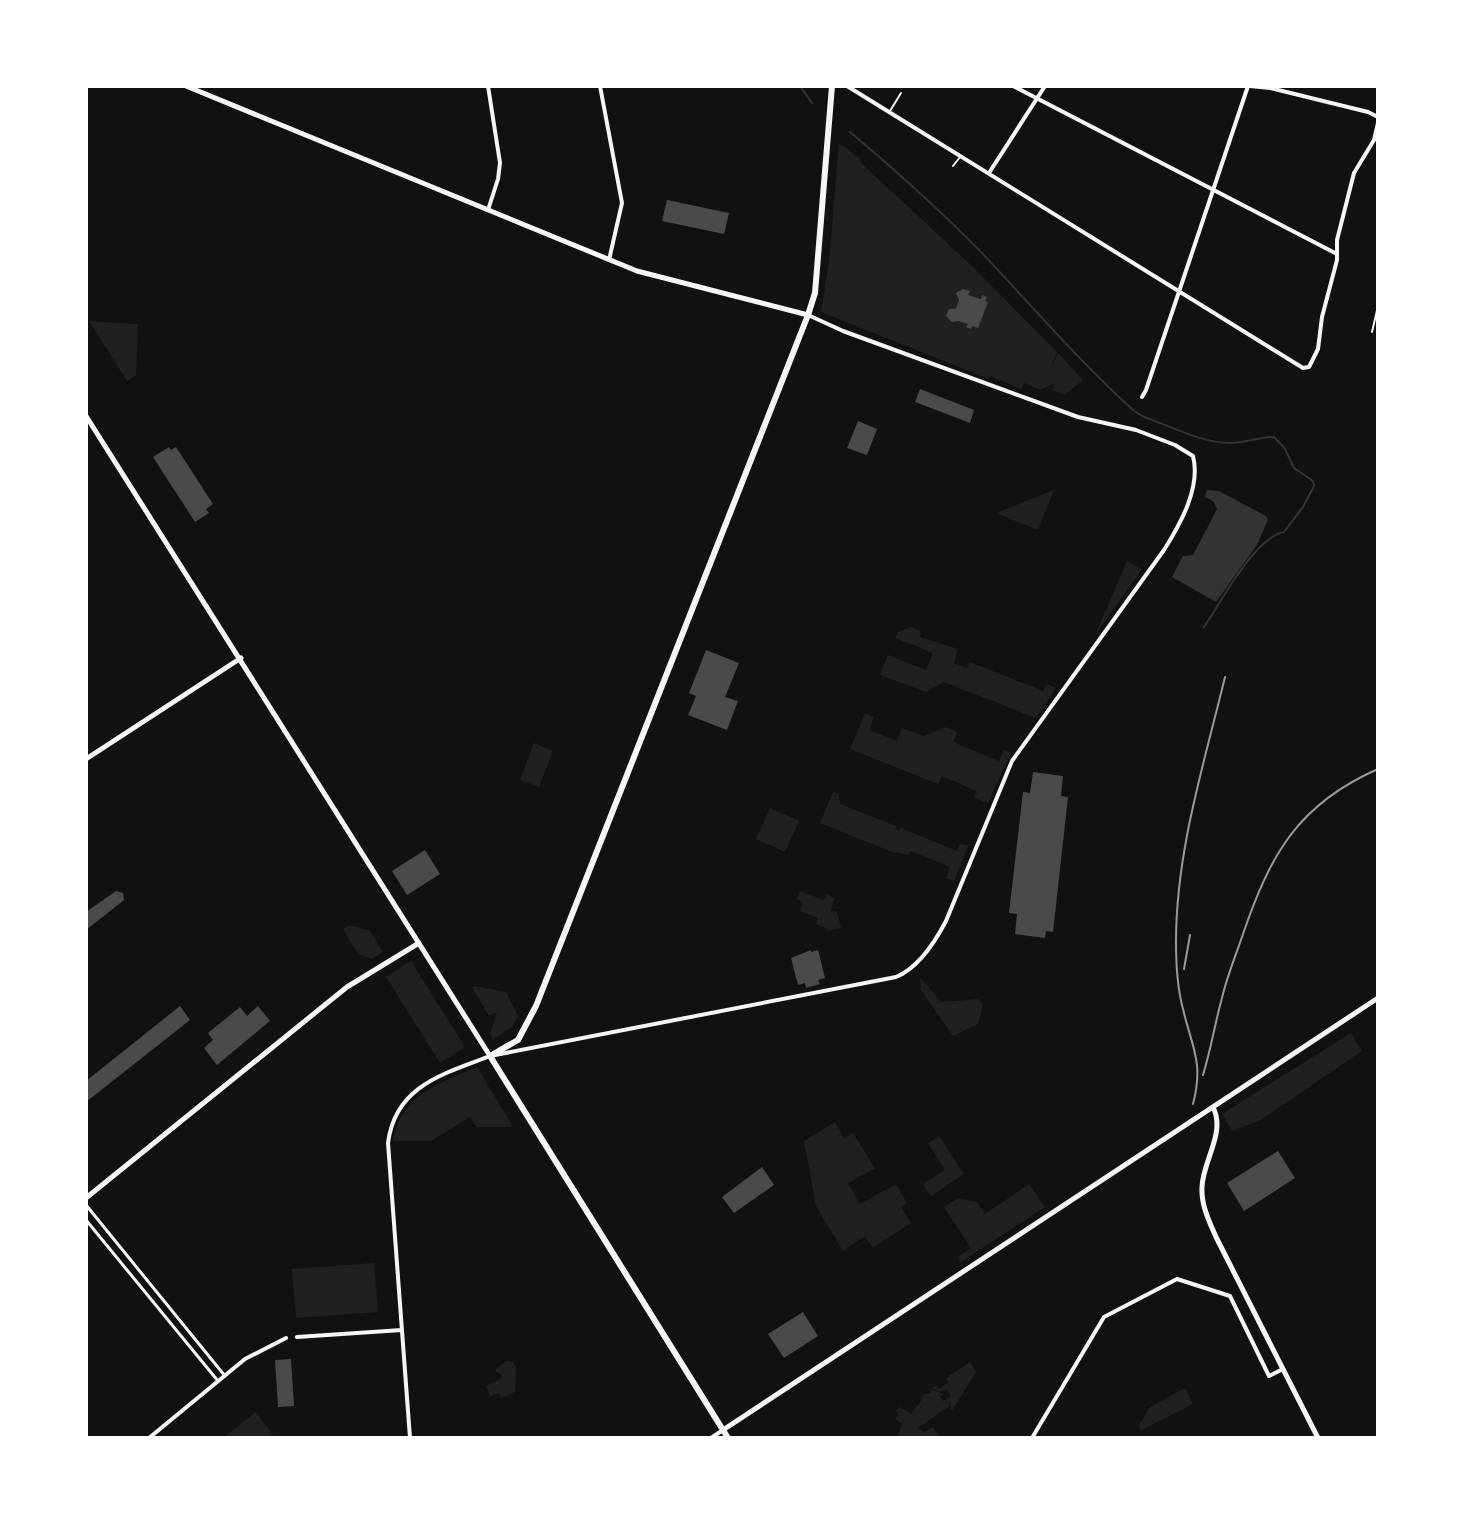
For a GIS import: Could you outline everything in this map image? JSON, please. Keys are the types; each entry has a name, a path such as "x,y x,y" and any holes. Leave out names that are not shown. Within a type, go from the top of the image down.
{"main road":[{"path":"728,1438 490,1056 518,1040 541,993 808,315 815,293 832,86"}],"street":[{"path":"186,86 637,271 808,315 843,331 1078,417 1136,430 1181,448 1193,456 1196,466 1190,496 1176,530 1012,761 946,921 932,944 907,972 896,977 490,1056 424,1085 400,1105 392,1119 388,1157 410,1438"},
{"path":"488,86 500,163 488,210"},
{"path":"600,86 622,203 609,260"},
{"path":"847,86 1179,290 1300,367 1309,367 1315,359 1337,254 1337,240 1354,173 1374,140 1378,120 1368,112 1270,87 1248,86 1179,290 1151,376 1142,397"},
{"path":"1013,86 1337,254"},
{"path":"989,173 1045,86"},
{"path":"86,416 490,1056"},
{"path":"86,759 241,658"},
{"path":"86,1198 347,987 419,943"},
{"path":"711,1438 1378,998"},
{"path":"518,1040 524,1049"},
{"path":"1213,1107 1219,1123 1203,1175 1203,1204 1216,1237 1318,1438"},
{"path":"86,1205 225,1376"},
{"path":"86,1220 218,1381"},
{"path":"1032,1438 1104,1317 1177,1279 1230,1296 1269,1376 1283,1369"},
{"path":"297,1337 402,1330"},
{"path":"149,1438 245,1359 286,1338"}],"lane":[{"path":"889,112 901,93"},
{"path":"953,166 960,156"}],"path":[{"path":"1372,332 1378,306"}],"shaded area":[{"path":"839,143 861,160 971,265 1057,352 1050,370 1058,353 1083,380 1065,395 1053,390 1054,383 1041,390 1024,383 1021,389 821,312 829,262"},
{"path":"89,321 138,324 136,375 127,381"},
{"path":"1054,490 1038,530 996,513"},
{"path":"1207,490 1219,491 1266,516 1268,520 1257,545 1216,602 1172,577 1183,556 1193,555 1217,509 1213,501 1205,497"},
{"path":"1127,561 1142,569 1095,635"},
{"path":"911,627 921,632 920,637 958,649 954,663 967,668 970,662 1043,691 1047,684 1056,688 1036,718 944,682 926,692 880,675 888,655 926,670 933,653 895,638 898,632"},
{"path":"865,713 874,717 869,730 897,741 902,728 923,736 946,727 957,732 953,742 999,761 1004,750 1011,753 988,803 974,798 976,791 942,776 938,784 850,749"},
{"path":"534,743 553,751 539,787 520,780"},
{"path":"833,792 839,794 840,804 896,826 895,829 899,831 901,828 957,851 960,844 968,846 954,881 946,878 950,867 911,851 909,855 892,852 820,823"},
{"path":"770,808 799,821 785,852 756,839"},
{"path":"800,891 824,900 826,894 835,898 830,912 837,911 841,928 827,931 816,924 818,918 800,911 803,902 797,899"},
{"path":"350,925 370,931 383,952 372,959 358,954 343,929"},
{"path":"411,961 465,1047 440,1063 386,977"},
{"path":"920,977 941,1002 979,999 983,1005 978,1024 953,1036 921,990"},
{"path":"472,987 506,992 518,1016 512,1027 493,1039 490,1034 497,1012 489,1016"},
{"path":"1351,1033 1362,1051 1259,1121 1232,1131 1222,1114"},
{"path":"477,1067 513,1127 477,1127 470,1117 431,1141 393,1141 397,1126 413,1102 436,1085"},
{"path":"835,1122 844,1138 853,1133 875,1168 848,1183 860,1204 896,1184 907,1203 901,1207 911,1223 873,1248 865,1236 843,1251 816,1206 804,1141"},
{"path":"939,1136 964,1174 931,1196 923,1184 945,1170 928,1143"},
{"path":"1029,1184 1045,1207 961,1262 957,1257 971,1248 944,1207 958,1198 977,1202 985,1214"},
{"path":"374,1263 378,1312 296,1318 292,1269"},
{"path":"506,1361 513,1362 516,1368 515,1392 502,1398 498,1393 490,1396 486,1386 502,1378 496,1369"},
{"path":"970,1362 976,1372 952,1411 949,1401 949,1406 918,1428 924,1432 933,1427 938,1435 936,1438 897,1438 902,1424 895,1418 899,1416 896,1410 900,1407 911,1414 923,1399 921,1395 931,1393 930,1389 944,1394 940,1396 943,1401 951,1397 948,1390 938,1391 932,1388 936,1385 939,1389 948,1383 946,1378"},
{"path":"1185,1388 1193,1404 1141,1430 1139,1425 1150,1407"},
{"path":"256,1412 275,1438 223,1438"}],"building":[{"path":"667,200 729,213 724,234 662,221"},
{"path":"963,289 970,291 968,295 981,299 982,295 987,297 978,328 972,326 971,329 966,327 968,324 952,322 946,316 949,309 956,309 959,300 956,293"},
{"path":"920,389 974,410 970,423 915,402"},
{"path":"858,421 877,429 867,455 847,448"},
{"path":"169,447 171,450 176,447 213,504 206,509 209,513 195,522 153,457"},
{"path":"706,650 739,663 725,697 738,701 727,730 688,715 696,696 689,693"},
{"path":"1033,772 1063,776 1061,796 1068,797 1053,932 1046,931 1045,938 1015,934 1017,914 1009,913 1023,792 1030,793"},
{"path":"425,850 440,874 407,895 392,871"},
{"path":"116,891 123,893 124,900 86,930 86,912"},
{"path":"818,950 825,978 818,980 820,984 806,988 805,983 798,985 791,958"},
{"path":"180,1006 190,1020 86,1102 86,1081"},
{"path":"258,1006 270,1021 217,1065 204,1048 213,1040 208,1033 240,1007 247,1016"},
{"path":"1278,1151 1295,1178 1244,1211 1227,1183"},
{"path":"762,1167 774,1185 734,1213 722,1197"},
{"path":"803,1312 818,1336 784,1358 768,1334"},
{"path":"291,1359 294,1406 278,1407 275,1360"}],"waterway":[{"path":"800,86 812,103"},
{"path":"850,132 965,236 1134,411 1208,440 1236,443 1274,437 1285,449 1294,468 1313,481 1314,486 1303,507 1284,532 1261,546 1250,558 1204,627"}],"railway":[{"path":"1193,1104 1197,1066 1178,984 1177,908 1186,841 1225,677"},
{"path":"1203,1075 1229,974 1253,906 1276,856 1307,816 1327,798 1378,769"},
{"path":"1184,969 1190,935"}]}
